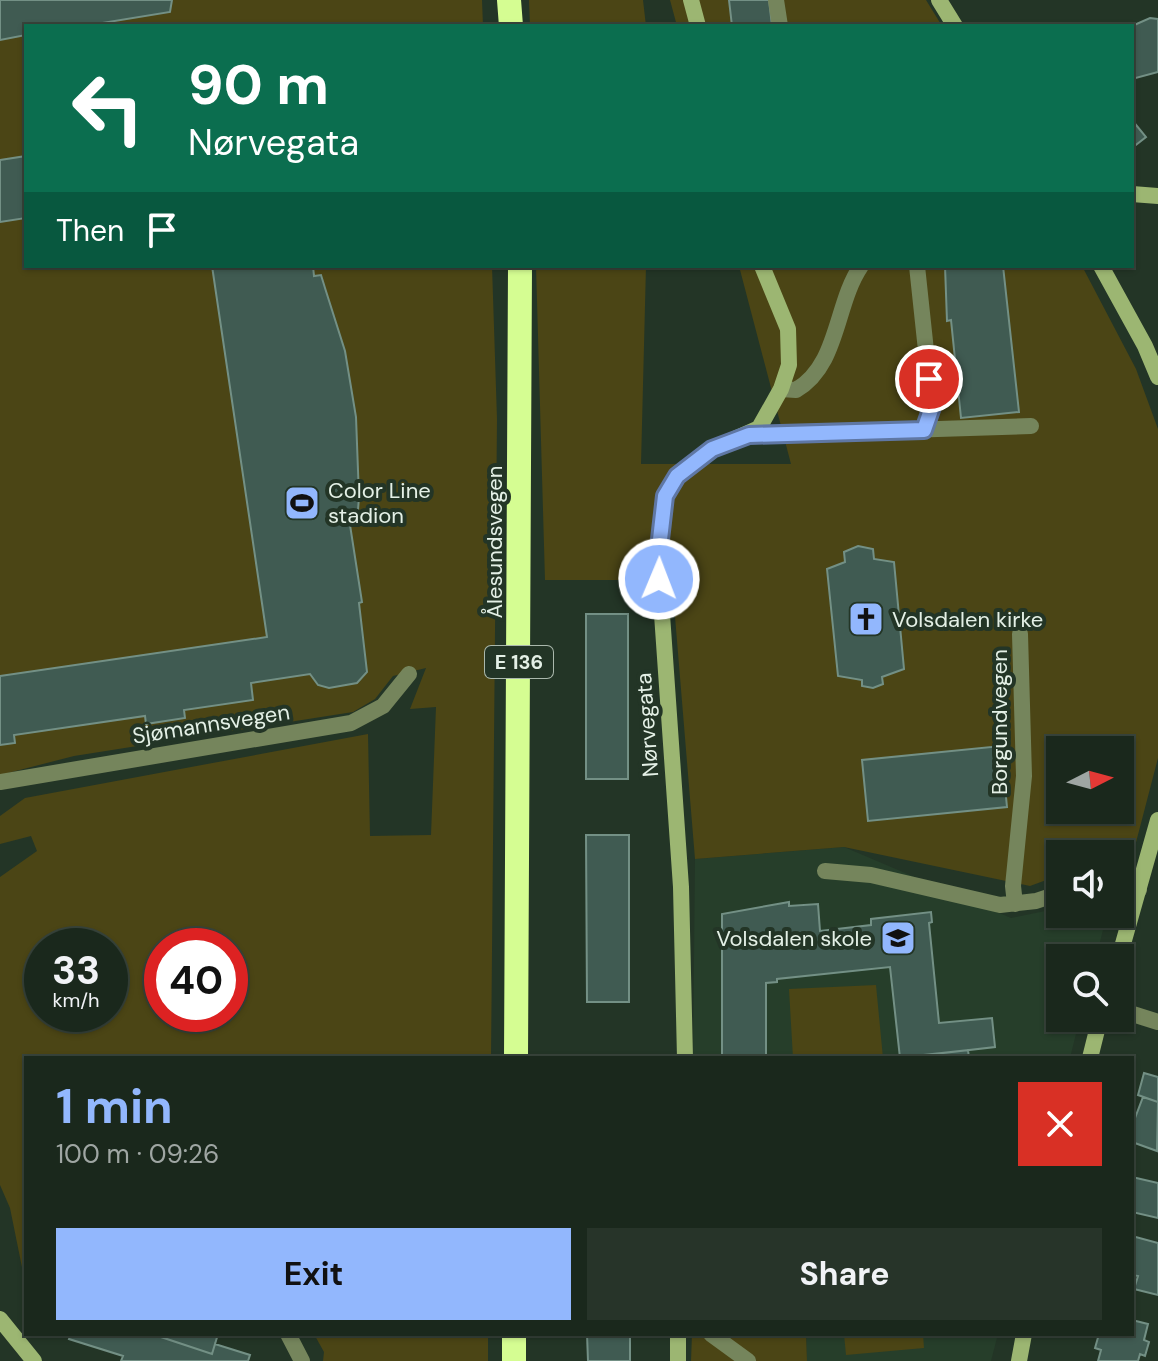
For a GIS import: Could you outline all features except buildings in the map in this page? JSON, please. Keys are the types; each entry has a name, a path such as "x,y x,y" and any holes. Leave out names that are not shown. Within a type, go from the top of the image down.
{"highway":[{"path":"509,0 511,24"},
{"name":"Ålesundsvegen","path":"516,1056 520,268"},
{"path":"514,1336 514,1361"}],"street":[{"path":"691,0 697,24"},
{"path":"776,0 780,24"},
{"path":"939,0 954,24"},
{"path":"1134,194 1158,196"},
{"path":"749,435 767,416 789,365 788,329 763,268"},
{"path":"781,389 796,390 817,374 856,268"},
{"path":"917,268 932,407 924,430"},
{"path":"1102,268 1145,346 1158,377"},
{"name":"Nørvegata","path":"685,1056 681,887 658,557 665,496 677,476 712,449 749,435 1031,426"},
{"name":"Borgundvegen","path":"1015,904 1013,886 1025,765 1020,634"},
{"name":"Sjømannsvegen","path":"0,782 351,723 383,706 409,674"},
{"path":"1123,944 1158,820"},
{"path":"825,871 871,875 1000,905 1046,896"},
{"path":"1134,889 1139,890"},
{"path":"1134,1014 1158,1022"},
{"path":"1090,1056 1096,1032"},
{"path":"0,1319 34,1361"},
{"path":"289,1336 302,1361"},
{"path":"678,1336 678,1361"},
{"path":"714,1336 748,1361"},
{"path":"1019,1361 1024,1336"}],"shaded area":[{"path":"0,0 482,0 483,24 24,24 24,268 492,268 497,419 491,1056 24,1056 24,1277 10,1208 0,1185 0,877 37,851 31,836 0,844 0,816 25,798 368,734 370,836 431,835 436,707 410,709 426,668 393,676 375,699 353,712 74,756 0,775"},
{"path":"529,0 643,0 646,24 530,24"},
{"path":"670,0 926,0 941,24 676,24"},
{"path":"536,268 646,268 641,464 791,464 740,268 1083,268 1136,369 1158,429 1158,758 1134,850 1134,840 1046,840 1046,880 1030,886 844,847 695,859 672,580 545,580"},
{"name":"Volsdalen skole","path":"844,847 1011,918 1046,911 1046,928 1104,928 1100,944 1046,944 1046,1032 1076,1032 1070,1056 693,1056 695,859"},
{"path":"876,985 883,1056 793,1056 789,989"},
{"path":"315,1336 488,1336 488,1361 323,1361 324,1352"},
{"path":"692,1336 806,1336 807,1361 691,1361"},
{"path":"806,1336 997,1336 991,1361 807,1361"},
{"path":"844,1336 923,1336 924,1348 846,1355"}],"place":[{"name":"Color Line stadion","path":"302,503"},
{"name":"Volsdalen kirke","path":"866,619"},
{"name":"Volsdalen skole","path":"898,938"}],"route":[{"path":"659,579 658,557 665,496 677,476 693,460 749,435 924,430 932,407 929,379"}]}
